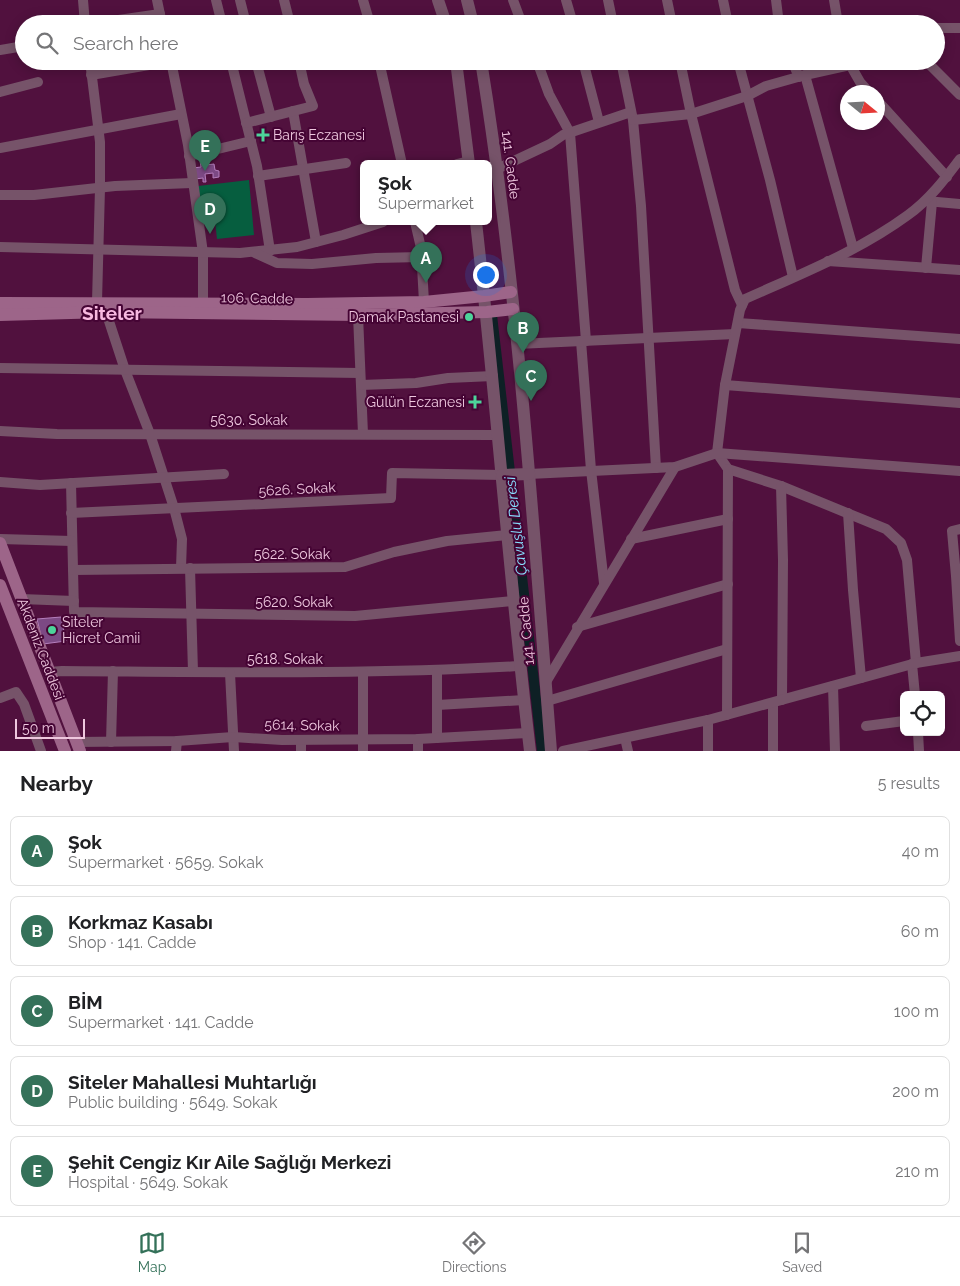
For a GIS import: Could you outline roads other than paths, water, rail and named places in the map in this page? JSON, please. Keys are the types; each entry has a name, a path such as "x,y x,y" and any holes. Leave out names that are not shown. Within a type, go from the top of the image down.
{"main road":[{"name":"106. Cadde","path":"0,315 102,307 203,303 424,302 507,292"},
{"name":"106. Cadde","path":"0,303 358,315 509,310"},
{"name":"Akdeniz Caddesi","path":"0,541 78,746"},
{"name":"Akdeniz Caddesi","path":"0,585 65,751"}],"street":[{"path":"83,0 84,15"},
{"path":"157,0 160,15"},
{"path":"216,0 220,15"},
{"path":"240,0 244,15"},
{"path":"284,0 288,15"},
{"path":"363,0 367,15"},
{"path":"438,0 443,15"},
{"path":"467,0 471,15"},
{"path":"513,0 519,15"},
{"path":"566,0 570,15"},
{"path":"608,0 611,15"},
{"path":"667,0 670,15"},
{"path":"723,0 726,15"},
{"path":"776,0 778,15"},
{"path":"834,0 836,15"},
{"path":"945,28 960,28"},
{"path":"0,50 15,48"},
{"path":"91,70 98,130 100,188 99,249 102,307 150,434 165,478 182,539 192,614 193,672"},
{"path":"92,75 120,70"},
{"path":"173,70 189,156 202,253 203,303"},
{"path":"233,70 251,141 270,250"},
{"path":"258,70 271,116"},
{"path":"246,123 313,106 304,84 301,70"},
{"path":"382,70 401,160"},
{"path":"457,70 465,160"},
{"name":"141. Cadde","path":"482,70 497,170 509,310 517,344 551,751"},
{"path":"540,70 549,94 570,133 591,470 604,583"},
{"path":"585,70 599,122"},
{"path":"623,70 632,116 641,206 656,468"},
{"path":"682,70 735,290 742,305"},
{"path":"741,70 770,180 793,277"},
{"path":"798,70 802,76 853,248"},
{"path":"497,170 570,133 599,122 632,116 691,114 748,96 766,86 824,70"},
{"path":"853,70 863,85"},
{"path":"935,70 960,95"},
{"path":"0,92 38,82"},
{"path":"885,109 946,177"},
{"path":"292,111 316,242"},
{"path":"0,148 181,114"},
{"path":"189,156 251,141"},
{"path":"727,715 728,469 717,453 725,386 742,305 745,298 853,248 928,202 960,159"},
{"path":"258,176 346,163"},
{"path":"0,196 192,183"},
{"path":"928,202 960,204"},
{"path":"926,268 928,202"},
{"path":"0,247 202,253 252,252 316,242 374,225"},
{"path":"416,225 422,257 424,302"},
{"name":"141. Cadde","path":"476,225 493,376 513,601 530,751"},
{"path":"252,252 277,263 312,264 376,258 422,257"},
{"path":"827,261 960,270"},
{"path":"358,315 363,434"},
{"path":"738,323 960,339"},
{"path":"517,344 735,334"},
{"path":"0,368 360,373"},
{"path":"361,385 416,383 448,378 493,376"},
{"path":"725,386 960,403"},
{"name":"5630. Sokak","path":"0,431 57,434 498,434"},
{"path":"502,475 675,467 717,453 960,471"},
{"path":"546,682 577,627 675,467"},
{"path":"728,469 781,486 886,529 901,543 907,560 915,691"},
{"path":"0,482 40,485 224,474"},
{"name":"5626. Sokak","path":"71,512 391,498 392,474 502,475"},
{"path":"21,599 74,601 71,483"},
{"path":"773,751 783,560 781,486"},
{"path":"848,514 861,678"},
{"path":"631,539 728,520"},
{"path":"960,529 952,531 960,641"},
{"name":"5622. Sokak","path":"73,570 345,567 394,552 447,541 507,536"},
{"path":"0,541 72,541"},
{"path":"577,627 728,584"},
{"name":"5620. Sokak","path":"74,601 74,612 355,616 513,601"},
{"path":"547,701 727,649"},
{"path":"563,751 708,720 914,664 960,656"},
{"name":"5618. Sokak","path":"49,672 363,672 437,671 520,666"},
{"path":"111,742 113,671"},
{"path":"437,671 437,738"},
{"path":"363,672 363,751"},
{"path":"230,673 234,751"},
{"path":"833,686 836,751"},
{"path":"0,698 16,692 24,704 41,751"},
{"path":"437,705 524,700"},
{"path":"708,720 708,751"},
{"path":"866,726 900,722"},
{"name":"5614. Sokak","path":"78,746 111,742 176,746 233,736 301,740 362,740 528,733"},
{"path":"918,736 919,751"},
{"path":"625,738 628,751"},
{"path":"418,739 418,751"},
{"path":"301,740 301,751"}],"waterway":[{"name":"Çavuşlu Deresi","path":"492,315 542,751"}],"place":[{"name":"Barış Eczanesi","path":"263,135"},
{"name":"Şehit Cengiz Kır Aile Sağlığı Merkezi","path":"205,171"},
{"name":"Siteler Mahallesi Muhtarlığı","path":"210,234"},
{"name":"Şok","path":"426,283"},
{"name":"Damak Pastanesi","path":"469,317"},
{"name":"Korkmaz Kasabı","path":"523,353"},
{"name":"BİM","path":"531,401"},
{"name":"Gülün Eczanesi","path":"475,402"},
{"name":"Siteler Hicret Camii","path":"52,630"}],"district":[{"name":"Siteler","path":"112,313"}]}
